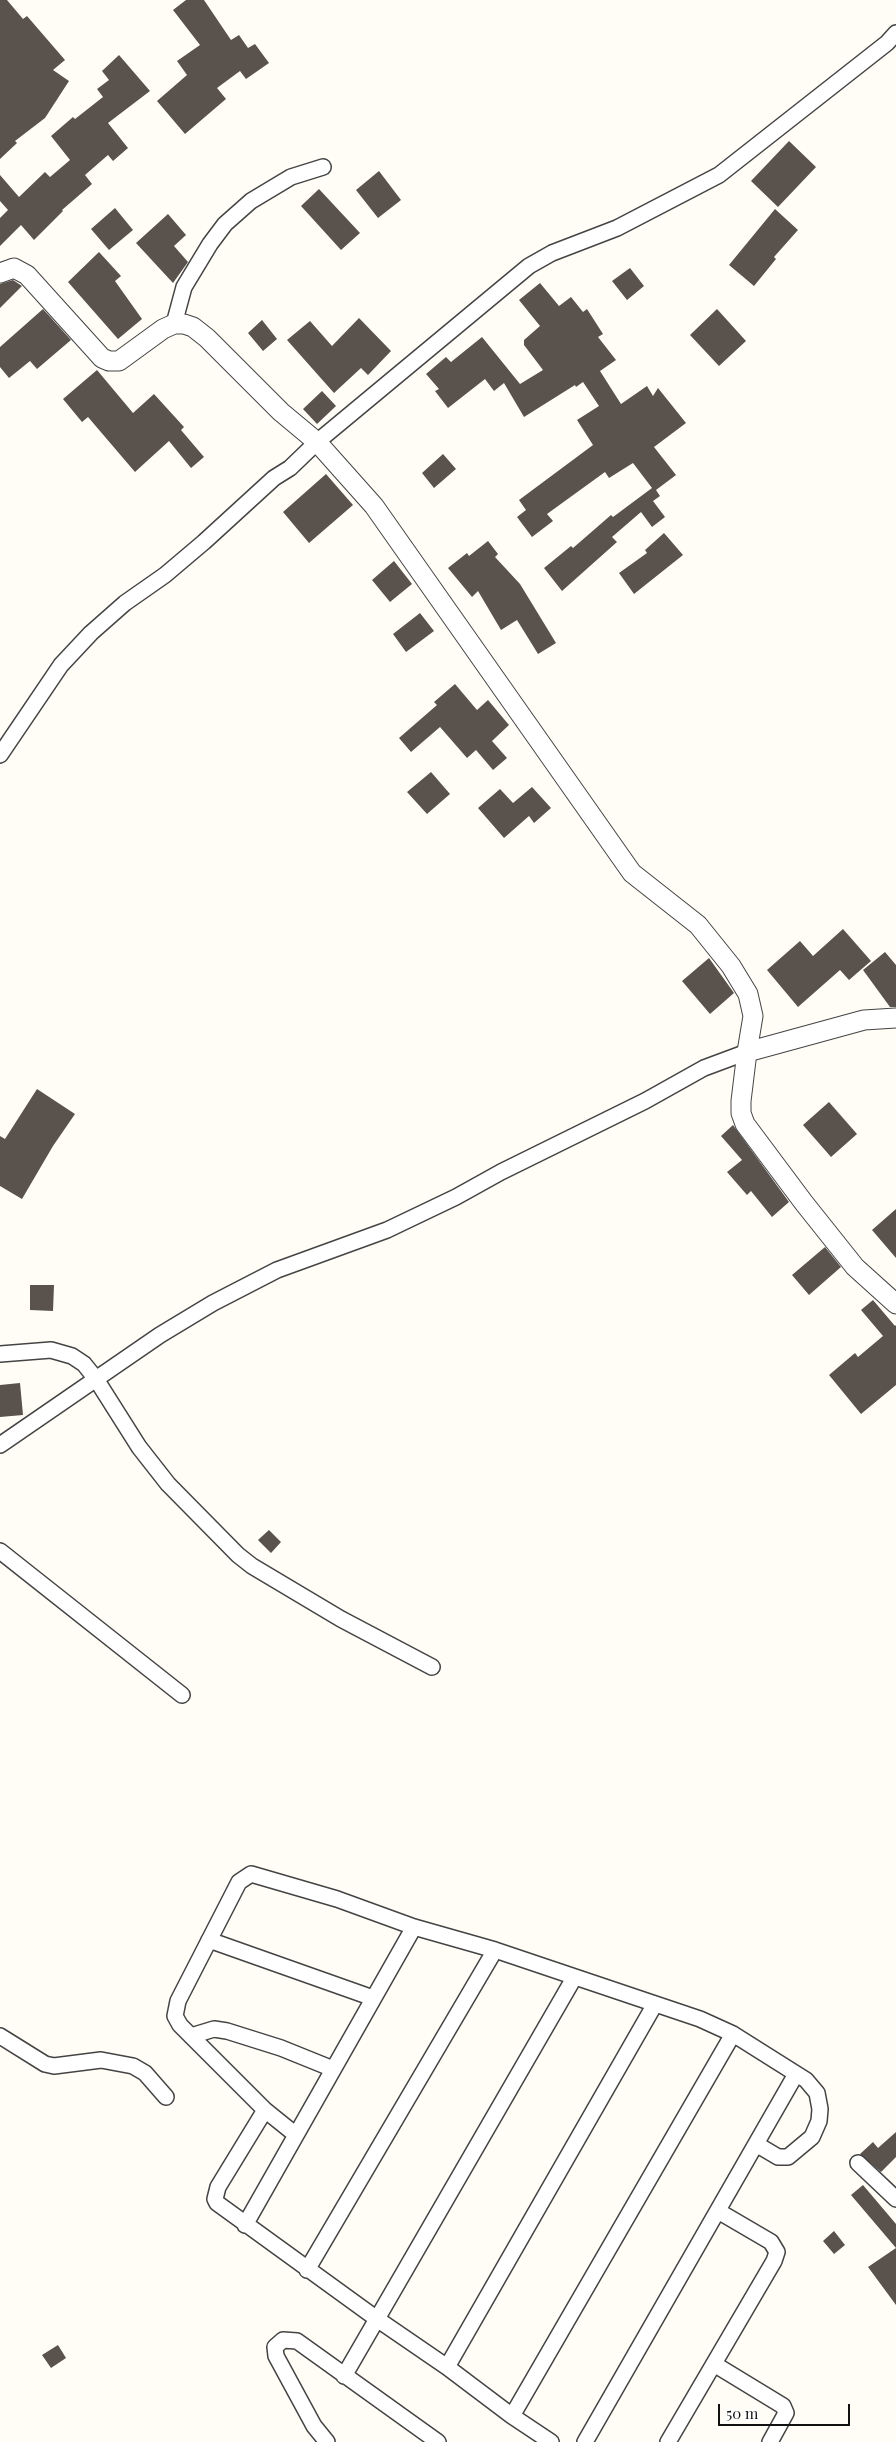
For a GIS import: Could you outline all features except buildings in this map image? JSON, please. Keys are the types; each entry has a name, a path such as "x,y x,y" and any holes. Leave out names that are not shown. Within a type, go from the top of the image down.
{"street":[{"path":"0,755 60,665 90,633 125,603 165,575 274,478 290,468 317,442 529,266 552,253 617,228 719,175 887,43 896,33"},
{"path":"174,324 184,287 210,244 225,224 251,201 291,177 323,167"},
{"path":"0,273 14,268 27,275 102,358 109,361 118,361 126,357 163,329 174,324 193,327 281,412 317,442 374,506 586,811 632,873 698,925 731,966 748,994 753,1016 740,1101 741,1114 745,1124 855,1267 896,1304"},
{"path":"0,1446 160,1334 213,1303 277,1270 395,1226 456,1197 704,1068 747,1052 864,1020 896,1018"},
{"path":"0,1354 51,1350 78,1360 96,1379 139,1447 168,1484 238,1555 252,1566 341,1620 432,1667"},
{"path":"0,1551 182,1695"},
{"path":"296,2135 265,2110 191,2036 177,2020 175,2012 209,1940 239,1882 245,1875 251,1874 338,1899 414,1927 495,1950 574,1978 700,2018 734,2034 806,2080 817,2093 820,2109 816,2129 812,2137 788,2157 778,2157 756,2144"},
{"path":"245,2225 414,1927"},
{"path":"209,1940 374,1998"},
{"path":"307,2270 495,1950"},
{"path":"344,2376 574,1978"},
{"path":"448,2367 655,2004"},
{"path":"191,2036 214,2029 227,2031 272,2045 333,2069"},
{"path":"512,2416 734,2034"},
{"path":"0,2036 44,2064 54,2066 101,2060 133,2066 145,2073 166,2097"},
{"path":"585,2442 796,2074"},
{"path":"265,2110 216,2193 217,2203 307,2270 448,2367 512,2416 551,2442"},
{"path":"858,2163 896,2199"},
{"path":"668,2442 774,2261 777,2252 772,2242 718,2211"},
{"path":"327,2442 314,2426 276,2356 275,2347 283,2340 296,2341 438,2442"},
{"path":"714,2364 783,2406 786,2413 770,2442"}]}
